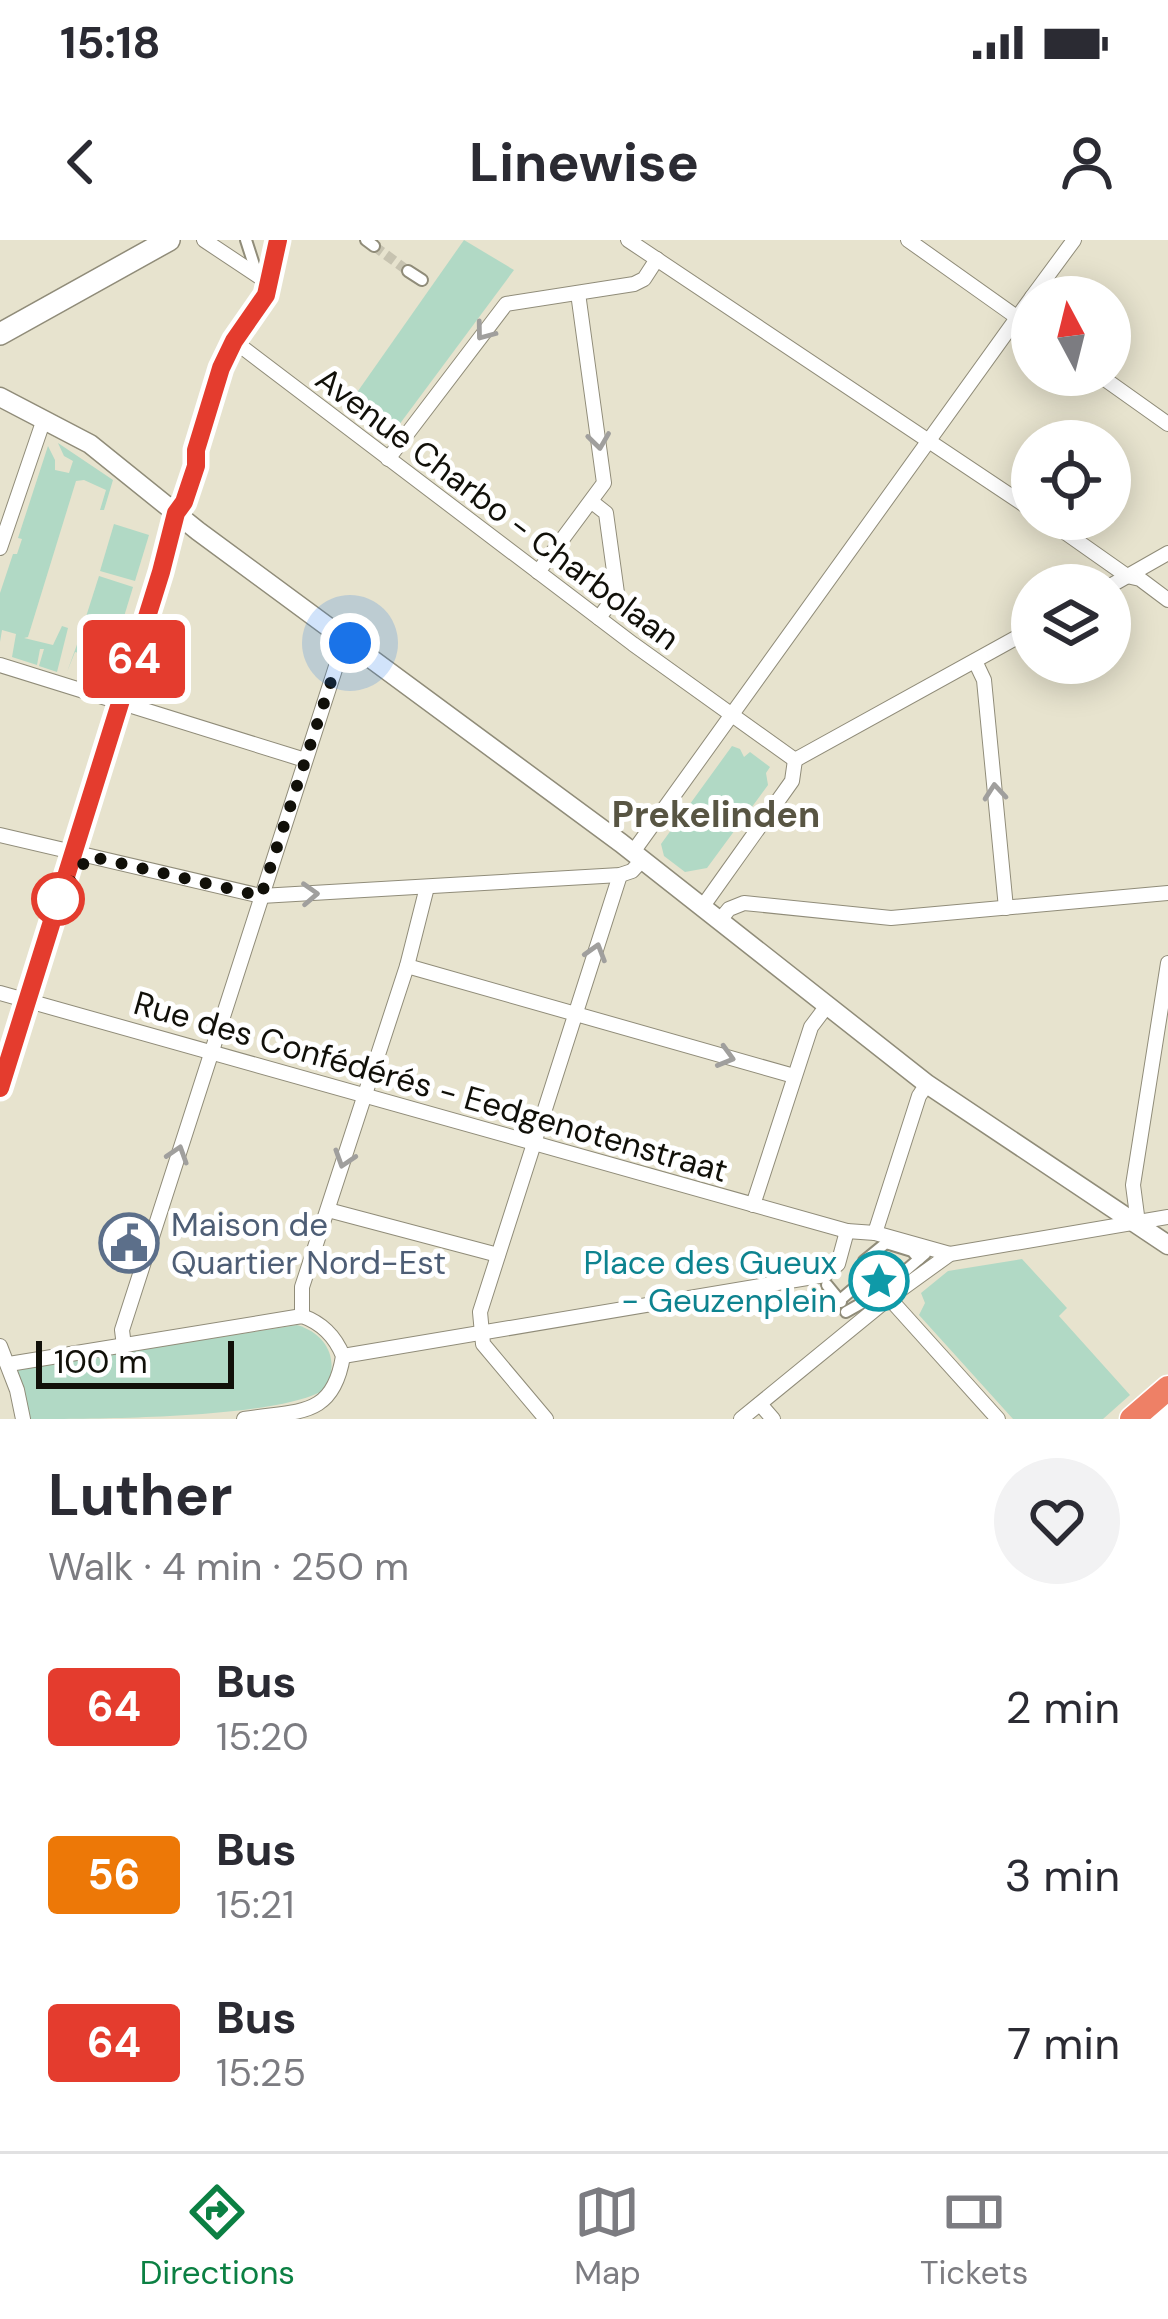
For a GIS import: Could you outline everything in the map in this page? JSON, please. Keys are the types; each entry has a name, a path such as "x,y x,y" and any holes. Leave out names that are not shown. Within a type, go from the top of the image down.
{"highway":[{"path":"1132,1419 1168,1388"}],"main road":[{"path":"0,334 169,240"},
{"path":"1156,1419 1168,1408"}],"street":[{"path":"204,240 270,284"},
{"path":"246,240 253,263 256,240"},
{"path":"0,1088 176,513 196,466 196,450 234,341 270,284 278,240"},
{"path":"628,240 1011,496"},
{"path":"908,240 1011,313"},
{"path":"1047,276 1074,240"},
{"path":"388,459 506,304 640,282 657,259"},
{"path":"408,271 422,280"},
{"path":"538,572 604,479 578,293"},
{"path":"0,835 261,896 632,871 732,717 1011,326"},
{"name":"Avenue Charbo - Charbolaan","path":"234,341 795,760"},
{"path":"1129,396 1168,424"},
{"path":"0,398 90,444 638,856 927,1084 1168,1245"},
{"path":"0,548 44,418"},
{"path":"592,502 606,513 617,592 599,618"},
{"path":"1075,540 1109,564"},
{"path":"1131,573 1168,553"},
{"path":"1131,577 1168,600"},
{"path":"703,906 792,781 795,760 1011,641"},
{"path":"124,1346 122,1330 261,896 339,657 350,643"},
{"path":"974,661 985,680 1006,908"},
{"path":"0,665 305,760"},
{"path":"537,1416 486,1349 481,1312 620,875"},
{"path":"302,1316 302,1287 407,967 428,887"},
{"path":"720,920 729,909 744,903 891,918 1168,893"},
{"path":"1138,1223 1133,1185 1168,963"},
{"path":"407,967 794,1076"},
{"name":"Rue des Confédérés - Eedgenotenstraat","path":"0,993 847,1231"},
{"path":"753,1204 811,1027 826,1007"},
{"path":"875,1233 927,1084"},
{"path":"328,1210 498,1255"},
{"path":"343,1356 826,1280 838,1264 847,1231 875,1233 950,1254 1168,1216"},
{"path":"741,1419 922,1257 886,1243 864,1261 860,1283 839,1300"},
{"path":"850,1318 889,1298 950,1254"},
{"path":"826,1280 850,1318"},
{"path":"889,1298 998,1419"},
{"path":"9,1364 302,1316 322,1326 343,1356 324,1412 244,1419"},
{"path":"0,1346 23,1419"},
{"path":"760,1404 773,1419"}],"green space":[{"path":"464,240 514,270 393,433 351,401"},
{"path":"58,443 113,480 104,510 100,510 106,490 76,481 24,638 53,645 62,626 68,628 57,672 39,666 44,649 40,649 37,665 12,657 16,634 2,630 0,642 0,593 22,539 18,538 48,446 55,470 69,473 73,461 64,456"},
{"path":"114,524 149,535 135,581 100,571"},
{"path":"99,576 133,587 119,633 84,623"},
{"path":"83,628 118,638 103,686 83,680 86,655 75,652 67,672"},
{"path":"732,746 744,757 750,752 770,767 768,785 707,868 685,872 664,856 661,844"},
{"path":"1022,1259 1067,1308 1059,1316 1130,1395 1103,1419 1013,1419 919,1315 925,1303 921,1293 948,1271"},
{"path":"297,1325 323,1341 332,1367 327,1388 304,1398 184,1415 26,1419 15,1369"}],"tunnel":[{"path":"374,246 408,271"}],"bus line":[{"name":"64","path":"0,1088 174,532 176,513 196,466 196,450 221,368 266,295 278,240"}],"place":[{"name":"Maison de Quartier Nord-Est","path":"129,1243"},
{"name":"Place des Gueux - Geuzenplein","path":"879,1281"}],"district":[{"name":"Prekelinden","path":"716,814"}],"route":[{"path":"58,899 89,856 261,896 339,657 350,643"}]}
